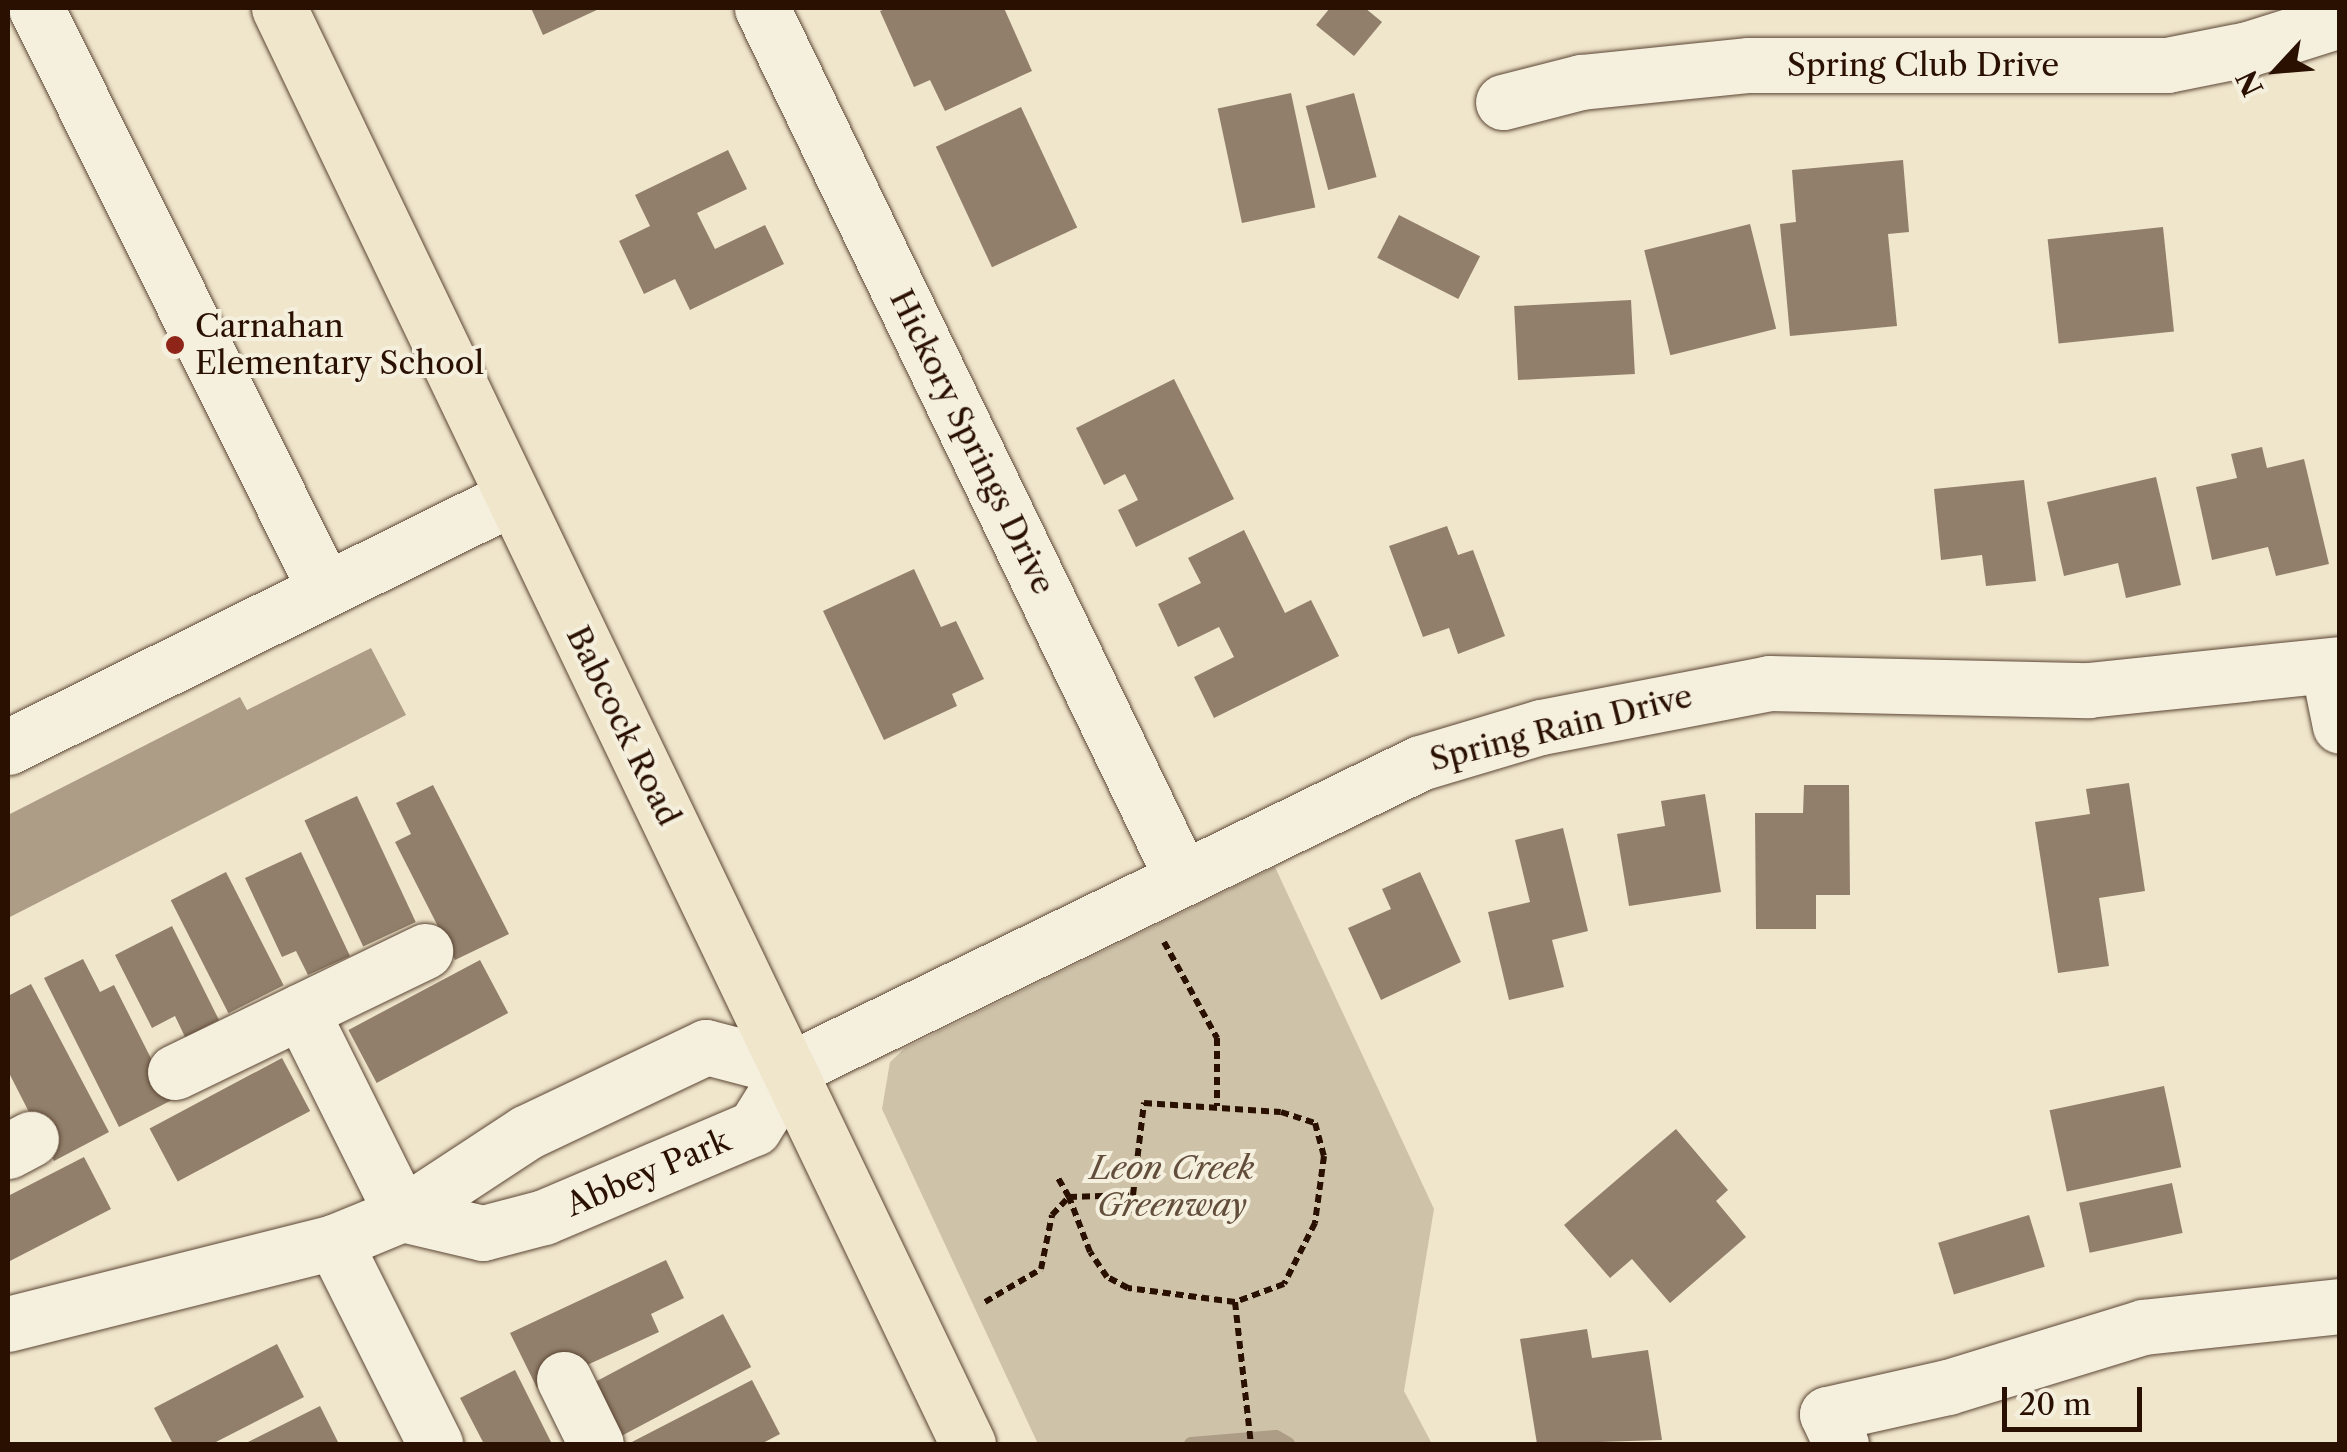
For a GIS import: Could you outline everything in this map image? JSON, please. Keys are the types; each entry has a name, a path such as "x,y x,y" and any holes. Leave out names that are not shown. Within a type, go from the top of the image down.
{"main road":[{"name":"Babcock Road","path":"279,8 968,1444"}],"street":[{"path":"36,8 325,590"},
{"name":"Hickory Springs Drive","path":"762,8 1181,876"},
{"name":"Spring Club Drive","path":"1503,102 1581,82 1749,65 2167,64 2248,49 2340,20"},
{"path":"8,747 512,497"},
{"path":"2334,665 2340,726"},
{"name":"Spring Rain Drive","path":"791,1069 1420,762 1667,698 1769,682 2088,690 2334,665"},
{"path":"175,1072 425,950"},
{"path":"301,1011 402,1214"},
{"path":"8,1324 334,1242 402,1214 527,1132 706,1047 791,1069"},
{"name":"Abbey Park","path":"402,1214 483,1233 544,1217 754,1128 791,1069"},
{"path":"585,1105 622,1184"},
{"path":"334,1242 435,1444"},
{"path":"1834,1429 1948,1387 2143,1327 2340,1306"},
{"path":"564,1380 596,1444"}],"path":[{"path":"1158,931 1217,1038 1217,1106"},
{"path":"1058,1176 1107,1278 1128,1288 1235,1302 1284,1284 1315,1224 1324,1156 1315,1123 1281,1112 1144,1103 1132,1213"},
{"path":"985,1302 1041,1269 1052,1214 1069,1198 1133,1195"},
{"path":"1235,1302 1251,1444"}],"green space":[{"name":"Leon Creek Greenway","path":"1275,867 1434,1209 1404,1391 1432,1444 1038,1444 882,1109 890,1062 905,1048"}],"shaded area":[{"path":"371,648 406,715 8,918 8,815 240,697 247,710"}],"building":[{"path":"531,8 601,8 543,35"},
{"path":"1004,8 1032,71 945,111 930,80 914,87 880,11"},
{"path":"1330,8 1365,8 1382,22 1354,56 1316,25"},
{"path":"1291,93 1315,207 1242,223 1218,109"},
{"path":"1354,93 1377,177 1328,190 1306,106"},
{"path":"1021,107 1077,228 992,267 936,147"},
{"path":"728,150 747,189 697,213 715,249 765,225 784,264 690,310 675,279 644,294 619,241 650,226 635,195"},
{"path":"1903,160 1909,232 1888,234 1897,326 1790,336 1780,224 1796,222 1792,170"},
{"path":"1399,215 1480,256 1458,299 1377,258"},
{"path":"1750,224 1776,329 1670,355 1644,250"},
{"path":"2163,227 2174,331 2059,344 2048,239"},
{"path":"1631,300 1635,374 1518,380 1514,306"},
{"path":"1174,379 1234,499 1136,547 1118,510 1138,500 1125,474 1104,485 1076,428"},
{"path":"2262,447 2267,468 2304,459 2329,564 2276,576 2268,547 2212,560 2196,487 2237,478 2231,454"},
{"path":"2156,477 2181,585 2126,598 2118,563 2064,576 2047,502"},
{"path":"2024,480 2036,581 1986,586 1982,555 1941,560 1934,489"},
{"path":"1447,526 1458,555 1473,550 1505,636 1458,654 1449,628 1423,637 1389,546"},
{"path":"1244,530 1285,613 1311,600 1339,656 1214,718 1194,677 1234,657 1219,627 1178,647 1158,604 1201,583 1188,558"},
{"path":"914,569 941,627 956,621 984,679 952,694 957,706 884,740 823,611"},
{"path":"2129,783 2145,891 2099,898 2109,966 2058,973 2035,822 2090,814 2086,789"},
{"path":"433,785 509,934 455,960 395,842 411,834 396,803"},
{"path":"1804,785 1849,785 1850,895 1816,895 1816,929 1756,929 1755,813 1803,813"},
{"path":"1705,794 1721,892 1629,906 1617,834 1665,826 1661,801"},
{"path":"357,796 416,922 363,946 304,821"},
{"path":"1563,828 1588,931 1552,940 1564,987 1509,1000 1488,912 1530,902 1515,840"},
{"path":"301,852 350,956 308,975 296,951 282,957 245,878"},
{"path":"226,872 284,985 228,1013 171,900"},
{"path":"1420,872 1461,962 1381,1000 1348,928 1391,909 1382,889"},
{"path":"172,926 219,1020 185,1037 175,1016 152,1028 115,955"},
{"path":"83,959 100,992 114,985 172,1100 119,1127 44,978"},
{"path":"480,960 508,1013 377,1083 348,1030"},
{"path":"31,984 109,1132 54,1161 8,1071 8,996"},
{"path":"282,1058 310,1111 178,1181 150,1128"},
{"path":"2164,1086 2181,1167 2067,1192 2050,1110"},
{"path":"1676,1129 1728,1190 1716,1201 1746,1237 1670,1303 1632,1259 1610,1278 1564,1225"},
{"path":"84,1157 111,1209 8,1262 8,1196"},
{"path":"2172,1183 2183,1233 2090,1253 2079,1203"},
{"path":"2029,1215 2045,1267 1954,1294 1938,1243"},
{"path":"666,1260 684,1298 651,1314 659,1332 537,1388 510,1333"},
{"path":"723,1314 751,1367 622,1436 594,1383"},
{"path":"1587,1329 1592,1358 1648,1350 1662,1440 1537,1444 1520,1339"},
{"path":"277,1344 304,1397 212,1444 173,1444 154,1408"},
{"path":"515,1370 552,1444 484,1444 460,1398"},
{"path":"752,1380 780,1434 761,1444 628,1444"},
{"path":"320,1406 339,1444 244,1444"}],"waterway":[{"path":"1191,1444 1276,1437 1288,1444"}],"place":[{"name":"Carnahan Elementary School","path":"175,345"}]}
